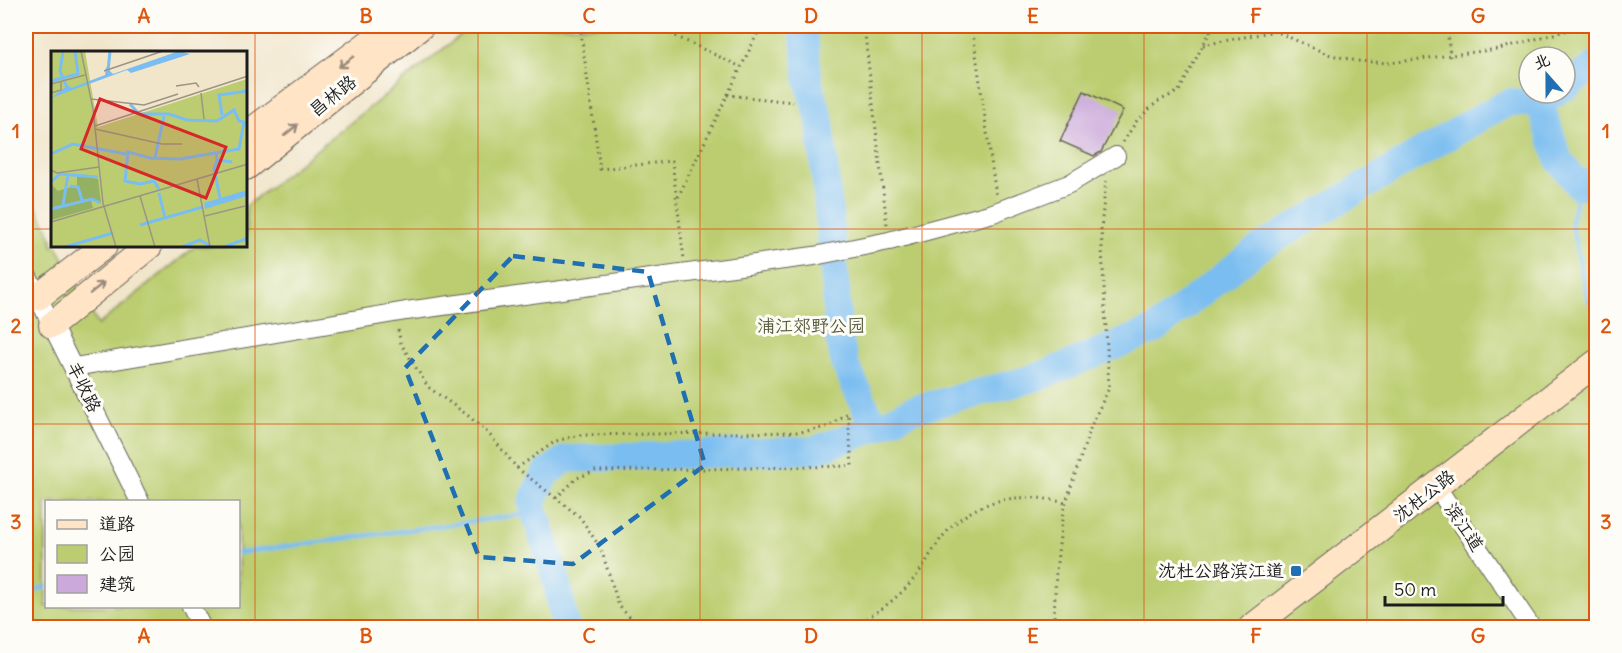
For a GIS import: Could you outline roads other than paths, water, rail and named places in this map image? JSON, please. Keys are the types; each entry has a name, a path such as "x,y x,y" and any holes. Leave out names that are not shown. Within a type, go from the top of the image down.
{"street":[{"name":"昌林路","path":"248,134 392,26"},
{"name":"昌林路","path":"248,165 420,26"},
{"path":"74,366 393,313 814,256 889,241 999,211 1069,184 1116,156"},
{"path":"38,297 101,248"},
{"path":"52,325 147,248"},
{"name":"丰收路","path":"26,273 140,500"},
{"name":"沈杜公路","path":"1251,627 1596,363"},
{"name":"滨江道","path":"1436,486 1532,627"},
{"path":"192,608 202,627"}],"waterway":[{"path":"803,26 809,84 820,120 836,290 837,328 845,364 875,428"},
{"path":"1577,78 1596,65"},
{"path":"566,628 556,579 532,503 545,474 566,459 815,450 875,428 912,410 1038,377 1154,330 1259,248 1486,114 1510,102 1517,102"},
{"path":"1541,105 1559,160 1579,186 1596,180"},
{"path":"1579,186 1571,222 1587,297 1596,313"},
{"path":"240,553 535,513"},
{"path":"26,593 45,587"}],"place":[{"name":"沈杜公路滨江道","path":"1296,571"}],"park label":[{"name":"浦江郊野公园","path":"811,326"}]}
